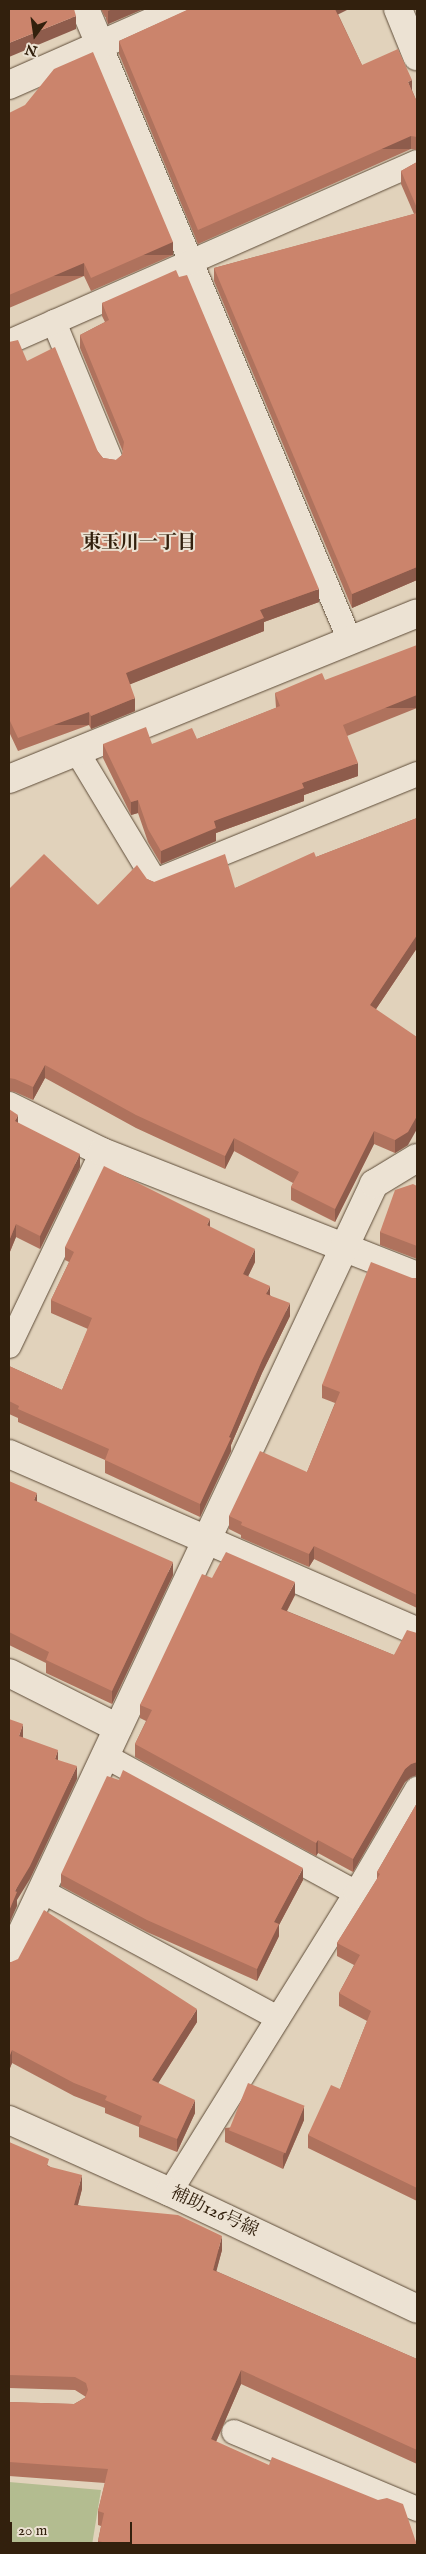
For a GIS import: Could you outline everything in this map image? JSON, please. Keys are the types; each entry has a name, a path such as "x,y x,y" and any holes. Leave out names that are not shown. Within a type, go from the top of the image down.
{"street":[{"path":"85,9 100,45"},
{"path":"9,85 181,9"},
{"path":"398,9 417,56"},
{"path":"9,779 76,750 417,613"},
{"path":"9,1106 102,1152 344,1249 370,1256 417,1276"},
{"path":"9,1960 15,1931 42,1891 374,1184 417,1158"},
{"path":"9,1454 417,1630"},
{"path":"9,1673 118,1728"},
{"name":"補助126号線","path":"9,2120 170,2192 417,2309"}],"lane":[{"path":"100,45 350,641"},
{"path":"9,342 192,263 417,162"},
{"path":"54,322 111,460"},
{"path":"76,750 155,881 417,774"},
{"path":"9,1346 102,1152"},
{"path":"105,1756 356,1893"},
{"path":"170,2192 356,1893 417,1789"},
{"path":"42,1891 278,2018"},
{"path":"234,2432 417,2509"}],"green space":[{"path":"9,2482 101,2490 92,2545 9,2545"}],"building":[{"path":"9,9 74,9 76,16 9,43"},
{"path":"189,9 335,9 362,65 398,49 412,80 408,82 417,102 417,137 411,136 198,230 119,41"},
{"path":"93,52 173,242 91,278 84,263 9,295 9,113 25,105 54,69"},
{"path":"417,162 417,208 401,171"},
{"path":"417,213 417,567 352,594 214,268"},
{"path":"176,270 179,277 187,275 319,589 260,610 264,618 126,673 135,698 91,716 89,712 18,738 9,721 9,342 18,340 27,361 55,347 98,452 103,458 116,460 122,455 124,442 80,335 109,320 102,303"},
{"path":"417,645 417,695 343,725 358,763 302,783 304,788 214,821 216,828 161,851 148,829 138,800 131,802 103,744 146,727 152,744 192,728 197,739 280,706 275,693 322,673 325,680"},
{"path":"417,818 417,935 370,1005 417,1037 417,1116 408,1132 395,1140 374,1131 335,1209 291,1187 299,1172 234,1138 225,1156 136,1115 45,1065 33,1087 9,1078 9,889 44,854 98,905 137,865 147,879 154,882 225,854 235,888 314,852 316,857"},
{"path":"9,1109 18,1115 15,1121 80,1154 40,1236 16,1224 9,1241"},
{"path":"104,1166 210,1219 207,1225 255,1249 243,1274 270,1286 266,1294 290,1303 262,1360 229,1437 231,1438 200,1504 105,1460 109,1449 18,1409 19,1406 9,1401 9,1366 62,1390 92,1318 51,1300 74,1252 65,1247"},
{"path":"413,1184 417,1186 417,1246 380,1232 395,1190"},
{"path":"371,1262 412,1278 417,1278 417,1595 314,1546 309,1554 241,1525 242,1522 229,1516 260,1451 307,1472 340,1392 322,1385"},
{"path":"9,1481 37,1493 34,1500 173,1562 112,1691 46,1660 49,1652 9,1632"},
{"path":"226,1552 295,1582 281,1609 394,1655 407,1630 417,1633 417,1762 405,1769 353,1859 318,1840 316,1843 135,1744 152,1710 140,1705 202,1574 212,1578"},
{"path":"9,1719 23,1724 19,1736 58,1750 55,1759 77,1766 30,1866 15,1891 17,1892 9,1911"},
{"path":"123,1770 303,1868 274,1922 279,1924 257,1969 147,1920 61,1874 107,1776 119,1780"},
{"path":"417,1803 417,2188 308,2135 331,2085 340,2089 371,2011 339,1993 360,1955 337,1943 380,1874 377,1872"},
{"path":"44,1910 197,2009 152,2080 195,2100 177,2139 139,2124 142,2116 105,2100 107,2096 74,2083 12,2050 9,2054 9,1962 18,1959"},
{"path":"248,2083 305,2106 285,2153 229,2130"},
{"path":"9,2142 49,2159 47,2166 82,2175 74,2205 178,2215 222,2236 213,2270 417,2359 417,2450 241,2370 211,2439 269,2465 272,2457 378,2500 387,2498 403,2504 417,2545 111,2545 98,2541 104,2513 98,2511 108,2469 9,2462 9,2402 74,2404 85,2398 88,2390 86,2383 75,2377 9,2375"}],"district":[{"name":"東玉川一丁目","path":"139,544"}]}
